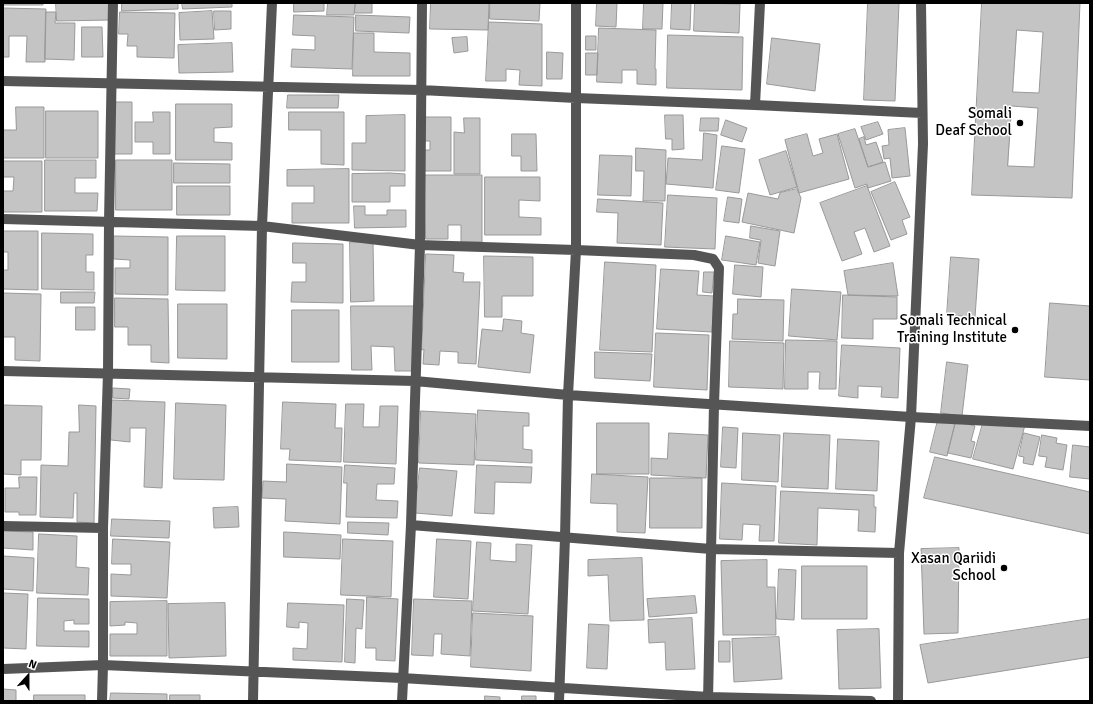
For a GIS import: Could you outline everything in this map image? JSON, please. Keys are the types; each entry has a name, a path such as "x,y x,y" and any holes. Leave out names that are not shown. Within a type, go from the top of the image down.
{"street":[{"path":"102,701 103,528 108,373 113,3"},
{"path":"253,701 262,226 272,3"},
{"path":"402,701 411,525 420,245 422,3"},
{"path":"559,701 565,538 568,395 576,250 576,3"},
{"path":"755,105 760,3"},
{"path":"898,701 899,553 911,417 923,144 922,3"},
{"path":"3,81 268,88 421,90 922,113"},
{"path":"3,219 262,226 420,245 694,255 713,259 718,268 708,699"},
{"path":"3,371 415,381 568,395 911,417 1090,426"},
{"path":"411,525 711,549 899,553"},
{"path":"3,526 103,528"},
{"path":"3,669 103,665 402,678 708,699 871,701"}],"building":[{"path":"3,3 43,3 43,5 3,5"},
{"path":"56,3 110,3 111,20 57,21"},
{"path":"122,3 178,3 178,9 122,11"},
{"path":"182,3 232,3 232,7 183,9"},
{"path":"294,3 324,3 324,11 294,12"},
{"path":"328,3 355,3 354,15 327,15"},
{"path":"356,3 372,3 372,13 355,13"},
{"path":"431,3 489,3 488,30 430,29"},
{"path":"490,3 540,3 539,21 490,19"},
{"path":"597,3 617,3 616,27 596,26"},
{"path":"644,3 663,3 662,29 643,29"},
{"path":"672,3 691,3 690,30 671,29"},
{"path":"695,3 740,4 739,33 694,31"},
{"path":"868,3 899,3 895,101 864,100"},
{"path":"982,3 1080,3 1072,198 972,195","holes":["1017,30 1043,32 1039,93 1013,92","1012,106 1038,108 1034,167 1008,166"]},
{"path":"3,8 46,9 45,62 26,62 27,36 9,36 9,57 3,57"},
{"path":"212,11 214,39 180,40 179,13"},
{"path":"214,11 231,11 231,29 215,30"},
{"path":"46,12 56,12 55,23 75,23 74,60 45,59"},
{"path":"120,12 175,13 174,58 137,57 137,46 127,46 128,34 119,34"},
{"path":"294,15 354,17 352,69 291,67 292,49 315,50 315,36 293,35"},
{"path":"356,15 410,17 409,33 356,31"},
{"path":"489,22 542,24 542,86 519,85 520,70 506,69 506,81 486,81"},
{"path":"82,27 102,27 103,57 82,57"},
{"path":"599,28 656,30 656,85 637,84 637,70 622,70 622,83 597,82"},
{"path":"354,33 374,33 374,52 410,53 410,76 353,76"},
{"path":"668,35 743,37 742,90 667,88"},
{"path":"586,36 596,36 596,50 586,50"},
{"path":"467,37 468,51 454,53 452,38"},
{"path":"772,38 820,44 815,91 767,84"},
{"path":"232,43 233,72 179,73 178,45"},
{"path":"547,52 563,53 562,79 547,79"},
{"path":"586,53 598,53 597,75 586,75"},
{"path":"288,95 339,95 338,108 287,108"},
{"path":"115,102 132,102 132,154 115,154"},
{"path":"176,104 232,104 232,127 214,128 214,142 232,143 232,160 176,160"},
{"path":"16,107 44,107 44,158 3,158 3,130 16,130"},
{"path":"46,111 98,111 98,158 46,158"},
{"path":"153,112 170,112 170,154 153,154 153,142 135,142 135,122 153,122"},
{"path":"289,112 344,112 344,165 321,164 321,130 289,130"},
{"path":"405,115 405,171 352,170 352,143 366,143 366,116"},
{"path":"665,115 683,115 684,149 672,150 672,139 666,139"},
{"path":"423,117 451,117 451,171 424,171 424,150 430,150 430,141 423,141"},
{"path":"464,118 480,118 480,174 454,174 454,132 464,133"},
{"path":"701,118 719,118 718,131 700,131"},
{"path":"726,120 747,128 742,142 721,135"},
{"path":"878,122 883,134 866,140 861,127"},
{"path":"905,128 910,176 892,178 890,158 884,159 882,146 889,145 888,130"},
{"path":"855,129 868,167 885,162 891,181 868,188 867,184 855,188 838,134"},
{"path":"704,133 717,135 713,188 666,184 668,158 702,160"},
{"path":"512,134 536,134 537,171 521,171 521,156 512,156"},
{"path":"807,134 813,156 823,153 819,139 837,134 849,179 799,193 785,140"},
{"path":"864,137 866,145 876,142 883,162 868,167 859,139"},
{"path":"722,146 745,149 739,193 716,190"},
{"path":"636,148 666,150 665,201 643,201 644,171 636,171"},
{"path":"786,151 797,187 770,195 759,160"},
{"path":"600,155 632,156 631,196 598,195"},
{"path":"45,160 96,160 96,178 75,178 75,193 98,193 97,211 45,211"},
{"path":"116,160 172,160 172,210 116,210"},
{"path":"3,161 42,161 42,212 3,212 3,191 13,191 14,177 3,177"},
{"path":"174,163 230,164 230,183 174,183"},
{"path":"349,169 349,223 292,223 292,203 314,203 314,186 287,186 287,170"},
{"path":"352,174 405,174 405,186 390,186 390,202 352,202"},
{"path":"425,175 482,175 482,242 461,242 461,225 448,225 448,239 426,239"},
{"path":"485,177 540,177 540,201 519,200 519,217 541,218 541,235 485,235"},
{"path":"895,182 910,217 902,220 907,234 891,240 871,192"},
{"path":"177,186 230,186 230,215 177,215"},
{"path":"867,186 890,246 874,252 865,228 854,232 862,254 842,261 820,203"},
{"path":"797,189 801,198 794,233 742,222 748,193 778,199 780,193"},
{"path":"668,195 717,198 715,249 665,247"},
{"path":"728,197 742,199 739,223 724,221"},
{"path":"598,199 663,203 661,245 617,243 618,213 597,212"},
{"path":"354,206 365,206 365,215 387,215 387,210 406,210 406,227 355,228"},
{"path":"751,226 780,231 775,266 758,263 761,240 750,238"},
{"path":"3,231 38,231 38,290 3,289 3,270 8,270 8,252 3,252"},
{"path":"42,233 93,234 93,255 86,255 86,272 94,272 94,290 42,289"},
{"path":"114,236 168,237 168,295 115,294 115,268 130,268 130,260 114,259"},
{"path":"177,236 225,236 225,291 176,290"},
{"path":"726,236 760,242 756,265 722,260"},
{"path":"350,242 373,242 374,301 351,302"},
{"path":"293,243 343,244 343,303 291,302 292,282 306,282 306,263 293,263"},
{"path":"426,254 454,255 453,272 464,273 463,282 480,282 476,364 458,363 458,352 440,351 439,365 423,364 424,349 422,350"},
{"path":"484,256 533,257 533,296 502,296 502,317 485,317"},
{"path":"951,257 979,259 975,317 947,315"},
{"path":"605,262 656,265 652,352 600,350"},
{"path":"893,263 898,296 848,295 844,271"},
{"path":"735,265 763,267 761,297 733,294"},
{"path":"661,269 699,271 697,295 714,296 712,332 657,329"},
{"path":"704,272 714,272 712,293 703,292"},
{"path":"792,289 841,292 837,340 789,336"},
{"path":"61,292 95,292 94,303 61,303"},
{"path":"3,293 41,294 40,361 15,360 15,337 3,337"},
{"path":"843,295 897,297 897,319 873,319 873,339 842,338"},
{"path":"115,298 168,299 169,363 151,362 151,345 128,345 128,327 115,327"},
{"path":"738,299 784,300 783,341 732,339 733,314 737,314"},
{"path":"1050,303 1090,306 1090,380 1045,377"},
{"path":"178,304 227,304 227,359 178,358"},
{"path":"351,306 414,306 415,371 395,371 394,347 371,346 372,370 352,370"},
{"path":"76,307 95,307 95,330 76,330"},
{"path":"292,310 339,310 339,362 292,362"},
{"path":"504,319 522,321 521,333 534,335 530,373 478,367 482,329 502,331"},
{"path":"656,333 709,335 707,390 654,387"},
{"path":"786,340 837,341 836,389 819,389 820,372 808,372 808,389 785,389"},
{"path":"730,341 784,343 783,389 729,387"},
{"path":"842,345 900,348 898,398 881,397 882,387 858,386 858,398 839,396"},
{"path":"595,352 652,354 650,381 595,378"},
{"path":"947,362 968,365 962,416 941,413"},
{"path":"113,388 130,389 129,399 113,398"},
{"path":"112,400 165,402 162,488 144,487 146,428 130,428 130,442 111,440"},
{"path":"283,402 336,404 335,428 342,428 341,462 289,460 290,449 281,449"},
{"path":"176,403 226,405 224,480 174,479"},
{"path":"346,404 364,404 363,427 379,427 380,406 398,406 396,464 344,462"},
{"path":"3,405 42,406 41,460 21,460 21,475 3,474"},
{"path":"79,405 96,406 94,523 77,522 77,493 74,493 73,518 40,517 41,465 68,466 69,432 79,432"},
{"path":"478,410 529,413 529,426 523,426 523,449 532,450 532,463 476,460"},
{"path":"421,411 476,414 474,465 419,463"},
{"path":"938,420 955,424 947,456 930,452"},
{"path":"956,421 975,426 971,441 975,442 971,458 948,453"},
{"path":"597,423 649,423 649,474 597,474"},
{"path":"983,423 1025,425 1013,469 973,459"},
{"path":"723,427 738,428 736,468 721,467"},
{"path":"669,433 708,435 706,478 651,475 651,458 667,459"},
{"path":"743,433 780,435 778,482 742,480"},
{"path":"784,433 830,435 828,489 782,487"},
{"path":"1024,433 1040,437 1033,465 1023,463 1024,457 1019,456"},
{"path":"1042,435 1057,438 1056,443 1067,445 1063,470 1045,467 1047,457 1039,456"},
{"path":"838,439 879,441 877,491 836,489"},
{"path":"1073,445 1090,447 1090,479 1070,477"},
{"path":"935,457 1090,492 1090,534 924,498"},
{"path":"287,464 342,467 340,524 285,521 286,499 262,498 263,481 286,482"},
{"path":"345,465 395,468 394,484 377,484 376,500 398,501 397,518 346,517 347,483 344,483"},
{"path":"477,465 532,467 531,483 495,482 494,514 475,513"},
{"path":"420,468 457,471 452,516 415,513"},
{"path":"592,474 648,477 645,533 617,532 617,504 591,503"},
{"path":"19,477 37,477 36,515 19,515 19,512 5,512 5,488 19,488"},
{"path":"650,478 702,478 702,528 650,528"},
{"path":"722,483 776,486 774,541 759,541 760,525 743,524 742,540 720,539"},
{"path":"781,491 874,495 874,507 876,507 875,532 858,531 859,510 818,508 817,545 779,543"},
{"path":"238,507 239,527 214,528 213,508"},
{"path":"112,519 170,521 169,538 111,536"},
{"path":"348,522 389,523 388,535 348,533"},
{"path":"3,531 33,532 33,550 3,548"},
{"path":"284,532 341,535 340,559 284,557"},
{"path":"39,534 77,536 76,567 89,568 88,595 37,593"},
{"path":"113,539 170,542 167,598 111,596 111,574 131,575 131,564 112,564"},
{"path":"343,539 393,541 391,597 341,595"},
{"path":"437,539 471,541 468,599 434,597"},
{"path":"477,542 491,543 490,560 516,562 516,544 532,545 528,614 473,611"},
{"path":"959,548 958,633 924,634 921,549"},
{"path":"3,556 34,558 33,591 3,589"},
{"path":"642,558 644,620 610,621 608,575 588,576 588,560"},
{"path":"767,560 767,587 775,587 776,635 723,635 721,561"},
{"path":"802,566 867,566 867,619 802,619"},
{"path":"779,569 796,570 794,620 777,619"},
{"path":"3,593 28,594 26,649 3,648"},
{"path":"695,596 697,613 649,617 647,599"},
{"path":"367,597 398,599 395,661 376,660 376,648 366,648"},
{"path":"38,598 89,599 89,624 74,624 74,620 64,621 64,631 89,631 89,647 37,646"},
{"path":"347,599 364,600 362,629 356,628 355,663 345,662"},
{"path":"414,599 472,601 470,656 441,654 442,634 434,634 433,656 412,655"},
{"path":"167,601 167,656 110,656 110,634 137,634 137,623 125,622 125,625 110,626 110,602"},
{"path":"225,603 226,656 169,658 168,604"},
{"path":"288,603 344,605 342,662 293,660 293,648 307,649 308,623 299,622 299,628 287,627"},
{"path":"473,613 533,616 531,671 471,667"},
{"path":"692,618 695,669 666,670 665,642 649,643 648,620"},
{"path":"1090,619 1090,657 928,683 920,645"},
{"path":"589,624 609,625 607,669 587,668"},
{"path":"879,629 881,688 839,689 837,630"},
{"path":"779,637 782,679 734,682 732,639"},
{"path":"719,641 730,641 730,662 719,662"},
{"path":"3,689 16,690 16,701 3,701"},
{"path":"111,693 167,694 167,701 110,701"},
{"path":"34,695 85,695 85,701 34,701"},
{"path":"170,695 200,695 200,701 170,701"},
{"path":"485,696 500,697 500,701 485,701"},
{"path":"522,696 536,696 536,701 522,701"}],"place":[{"name":"Somali Deaf School","path":"1020,123"},
{"name":"Somali Technical Training Institute","path":"1015,330"},
{"name":"Xasan Qariidi School","path":"1004,568"}]}
